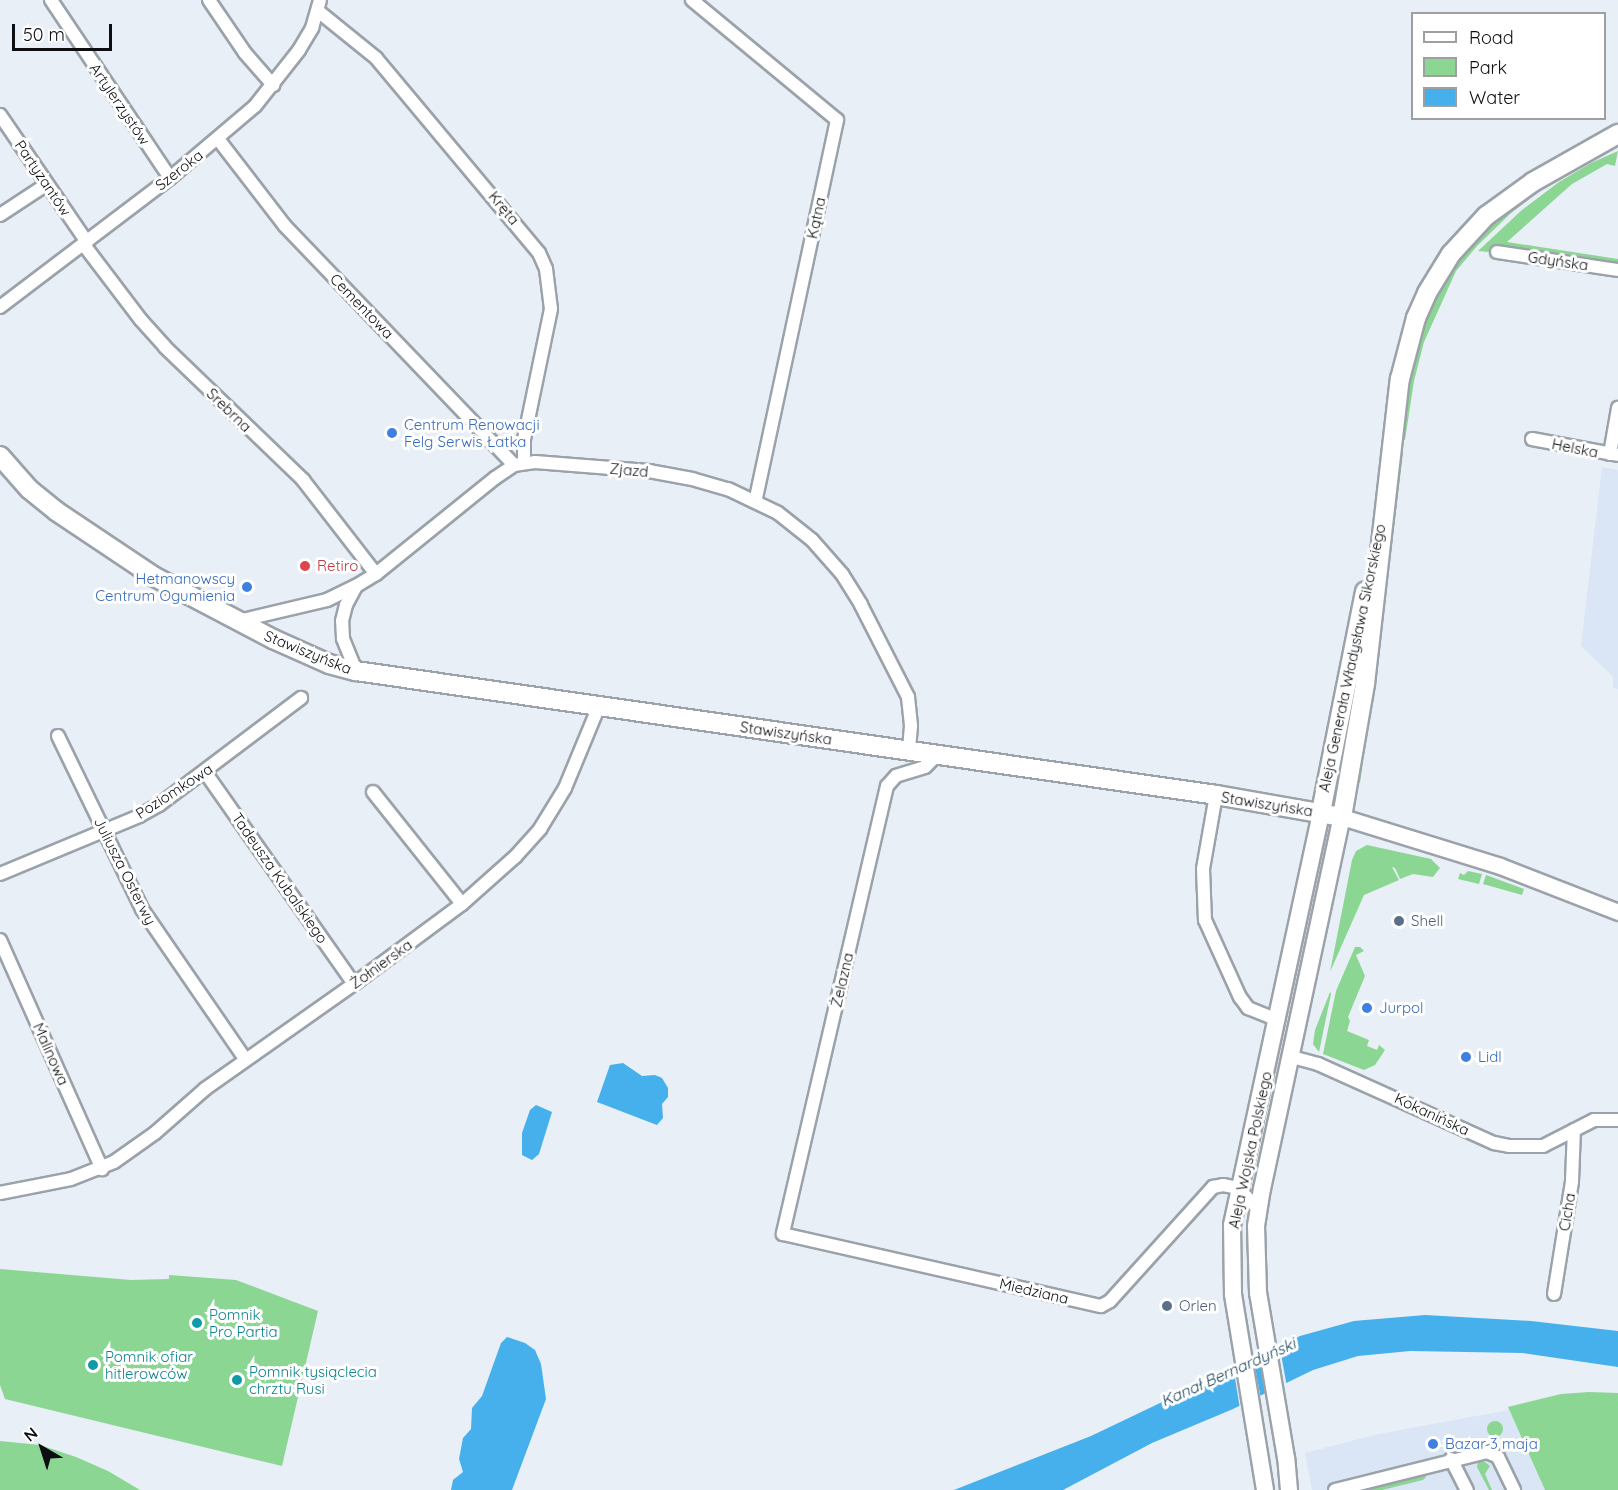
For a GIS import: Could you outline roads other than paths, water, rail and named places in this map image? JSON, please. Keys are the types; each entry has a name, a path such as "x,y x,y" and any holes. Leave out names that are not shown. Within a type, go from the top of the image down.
{"main road":[{"name":"Aleja Generała Władysława Sikorskiego","path":"1342,817 1365,684 1400,379 1416,318 1438,273 1468,234 1505,201 1560,165 1618,134"},
{"name":"Stawiszyńska","path":"0,456 29,489 80,528 153,576 237,621 306,654 356,672 1216,795 1342,817"},
{"name":"Aleja Generała Władysława Sikorskiego","path":"1321,812 1384,504"},
{"name":"Aleja Wojska Polskiego","path":"1265,1490 1260,1445 1240,1337 1231,1263 1232,1225 1238,1188 1278,1020 1321,812"},
{"name":"Aleja Wojska Polskiego","path":"1289,1490 1283,1438 1263,1329 1256,1264 1258,1209 1342,817"}],"street":[{"name":"Artylerzystów","path":"51,0 170,178"},
{"path":"209,0 252,62 273,85"},
{"name":"Kątna","path":"692,0 837,120 755,501"},
{"name":"Szeroka","path":"0,306 218,139 273,85 303,43 319,6"},
{"name":"Kręta","path":"319,6 375,58 539,254 546,269 551,309 519,464"},
{"name":"Partyzantów","path":"0,115 85,243"},
{"name":"Cementowa","path":"218,139 285,226 519,464"},
{"path":"0,215 47,183"},
{"name":"Srebrna","path":"85,243 141,320 165,347 303,480 376,574"},
{"name":"Gdyńska","path":"1497,252 1618,270"},
{"path":"1614,455 1618,408"},
{"name":"Helska","path":"1532,439 1614,455"},
{"path":"237,621 293,610 327,600 356,586 376,574 495,478 519,464"},
{"name":"Zjazd","path":"519,464 648,471 710,484 755,501 778,513 812,540 853,591 908,697 911,726 909,751"},
{"path":"356,586 346,605 342,621 343,638 356,672"},
{"name":"Poziomkowa","path":"0,874 104,831 159,805 301,698"},
{"name":"Żołnierska","path":"0,1193 71,1179 102,1169 137,1147 187,1103 245,1059 354,984 462,904 532,840 551,814 587,739 599,706"},
{"name":"Juliusza Osterwy","path":"58,736 142,909 245,1059"},
{"name":"Żelazna","path":"783,1234 887,786 896,776 925,767 937,755"},
{"name":"Tadeusza Kubalskiego","path":"205,772 354,984"},
{"path":"372,792 462,904"},
{"path":"1216,795 1203,869 1202,908 1205,920 1240,997 1248,1008 1278,1020"},
{"name":"Stawiszyńska","path":"1342,817 1500,866 1618,912"},
{"name":"Malinowa","path":"0,939 102,1169"},
{"name":"Kokanińska","path":"1292,1057 1318,1064 1375,1087 1494,1143 1533,1147 1552,1143 1594,1120 1618,1120"},
{"name":"Cicha","path":"1554,1294 1573,1174 1574,1130"},
{"name":"Miedziana","path":"783,1234 1101,1306 1110,1300 1208,1191 1218,1186 1238,1188"},
{"path":"1238,1188 1258,1209"},
{"path":"1335,1490 1478,1452 1494,1453 1502,1464 1514,1490"},
{"path":"1451,1459 1467,1490"}],"water":[{"path":"623,1063 642,1076 655,1075 662,1078 668,1088 668,1097 662,1104 663,1118 657,1125 597,1102 610,1065"},
{"path":"536,1105 552,1112 539,1154 532,1160 522,1155 522,1133 530,1110"},
{"name":"Kanał Bernardyński","path":"1425,1315 1531,1321 1618,1331 1618,1367 1523,1353 1410,1351 1358,1356 1313,1370 1233,1409 1152,1443 1063,1490 954,1490 1091,1436 1300,1336 1354,1321"},
{"path":"507,1337 525,1343 535,1350 541,1364 546,1399 512,1490 451,1490 453,1480 463,1472 459,1459 463,1438 471,1429 472,1408 482,1396 501,1343"}],"place":[{"name":"Centrum Renowacji Felg Serwis Łatka","path":"392,433"},
{"name":"Retiro","path":"305,566"},
{"name":"Hetmanowscy Centrum Ogumienia","path":"247,587"},
{"name":"Shell","path":"1399,921"},
{"name":"Jurpol","path":"1367,1008"},
{"name":"Lidl","path":"1466,1057"},
{"name":"Orlen","path":"1167,1306"},
{"name":"Pomnik Pro Partia","path":"197,1323"},
{"name":"Pomnik ofiar hitlerowców","path":"93,1365"},
{"name":"Pomnik tysiąclecia chrztu Rusi","path":"237,1380"},
{"name":"Bazar 3 maja","path":"1433,1444"}]}
